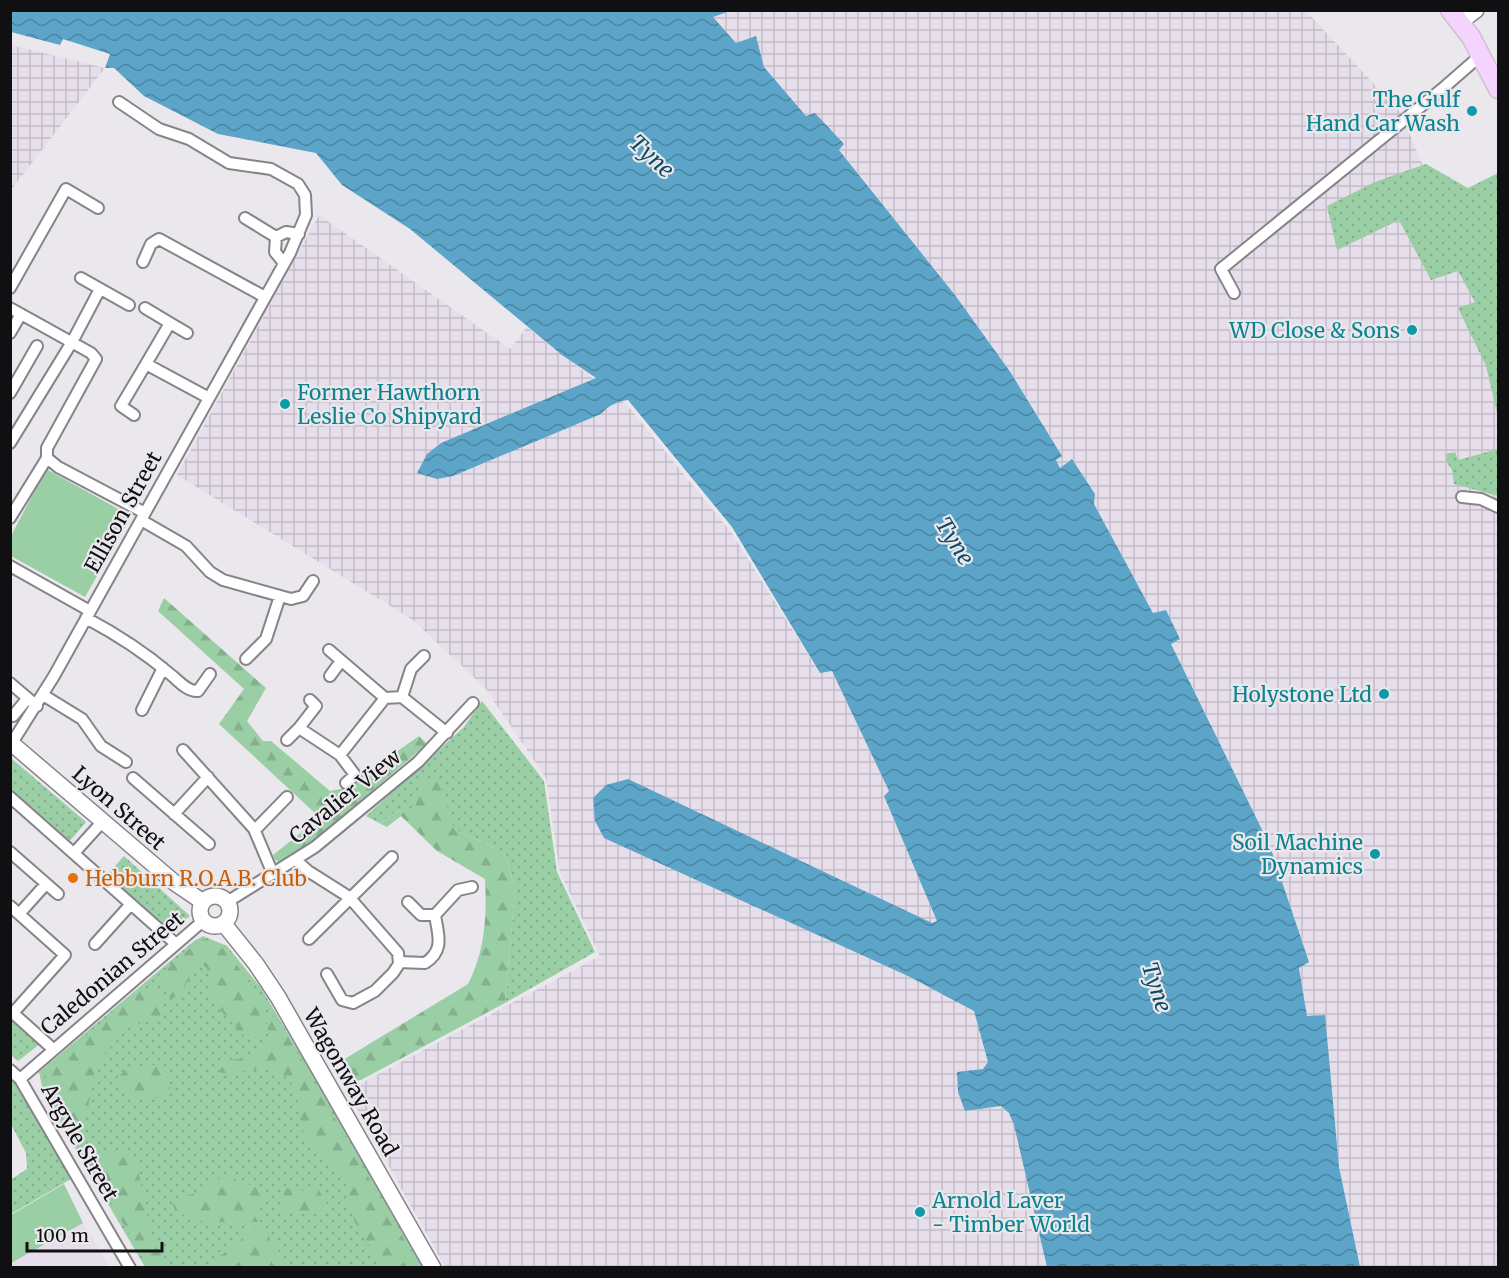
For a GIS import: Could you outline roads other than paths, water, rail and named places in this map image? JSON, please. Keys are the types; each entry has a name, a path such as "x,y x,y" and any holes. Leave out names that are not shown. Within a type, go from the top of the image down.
{"main road":[{"path":"1476,10 1455,16 1481,54 1498,89"},
{"name":"Lyon Street","path":"11,744 175,883 203,902"},
{"path":"216,896 227,902 230,913 224,924 212,927 203,921 199,912 203,902 216,896"},
{"name":"Wagonway Road","path":"224,924 256,964 278,997 433,1268"}],"street":[{"path":"1234,293 1221,269 1441,90 1481,54"},
{"name":"Ellison Street","path":"11,744 37,705 284,263 298,234 307,206 298,184 271,169 229,163 189,139 159,129 119,102"},
{"path":"10,288 66,189 98,208"},
{"path":"245,218 276,237"},
{"path":"276,237 286,232 298,234"},
{"path":"276,237 276,252 284,263"},
{"path":"143,262 151,244 159,239 265,297"},
{"path":"81,278 129,305"},
{"path":"10,443 72,342 100,289"},
{"path":"10,308 72,342 96,359 47,448 47,458 10,518"},
{"path":"145,308 187,333"},
{"path":"10,333 21,314"},
{"path":"134,415 121,406 170,323"},
{"path":"10,393 37,346"},
{"path":"146,364 209,398"},
{"path":"47,458 186,546 210,572 223,580 291,599 303,596 314,581"},
{"path":"1462,497 1480,499 1498,507"},
{"path":"10,566 88,615 194,691 201,688 210,675"},
{"path":"246,659 266,639 280,596"},
{"path":"329,650 385,698 402,697 447,733"},
{"path":"402,697 411,669 424,656"},
{"path":"330,676 341,661"},
{"path":"142,710 164,668"},
{"path":"10,683 37,705 82,719 105,749 126,762"},
{"path":"340,755 385,698"},
{"path":"12,717 27,699"},
{"path":"287,740 316,706 310,700"},
{"name":"Cavalier View","path":"227,902 297,861 418,762 473,703"},
{"path":"12,717 37,705"},
{"path":"299,728 340,755 355,774 346,783"},
{"path":"183,750 255,831 273,874"},
{"path":"174,814 208,777"},
{"path":"133,778 209,844"},
{"path":"10,796 176,944"},
{"path":"255,831 287,797"},
{"path":"74,853 103,821"},
{"path":"10,852 58,894"},
{"path":"309,939 392,858"},
{"path":"297,861 308,872 350,898 394,947 399,962"},
{"path":"46,884 15,910 65,955 13,1013 53,1049"},
{"path":"408,902 420,915 435,915 458,890 472,887"},
{"path":"95,944 131,904"},
{"path":"399,962 425,963 436,954 440,945 435,915"},
{"name":"Caledonian Street","path":"20,1079 203,921"},
{"path":"327,974 342,1000 353,1003 379,988 399,962"},
{"name":"Argyle Street","path":"10,1070 20,1079 130,1268"}],"water":[{"name":"Tyne","path":"10,11 730,11 713,17 736,43 756,36 764,67 806,116 815,113 844,144 839,150 955,295 1011,373 1062,456 1056,460 1060,468 1072,459 1095,494 1094,504 1153,613 1166,610 1180,639 1171,644 1270,846 1309,962 1299,968 1307,1016 1325,1015 1339,1167 1360,1267 1047,1267 1014,1125 1009,1113 1001,1106 965,1111 958,1092 957,1072 983,1069 988,1062 974,1011 908,976 604,838 595,821 593,798 606,785 628,779 932,923 937,921 884,796 889,791 832,671 820,673 732,527 628,400 613,404 601,414 453,476 437,479 417,473 427,454 441,443 596,378 562,355 410,229 342,185 316,153 218,134 144,96 114,68 105,68 110,54 63,39 60,45 11,32"}],"place":[{"name":"The Gulf Hand Car Wash","path":"1472,111"},
{"name":"WD Close & Sons","path":"1412,330"},
{"name":"Former Hawthorn Leslie Co Shipyard","path":"285,404"},
{"name":"Holystone Ltd","path":"1384,694"},
{"name":"Soil Machine Dynamics","path":"1375,854"},
{"name":"Hebburn R.O.A.B. Club","path":"73,878"},
{"name":"Arnold Laver - Timber World","path":"920,1212"}]}
